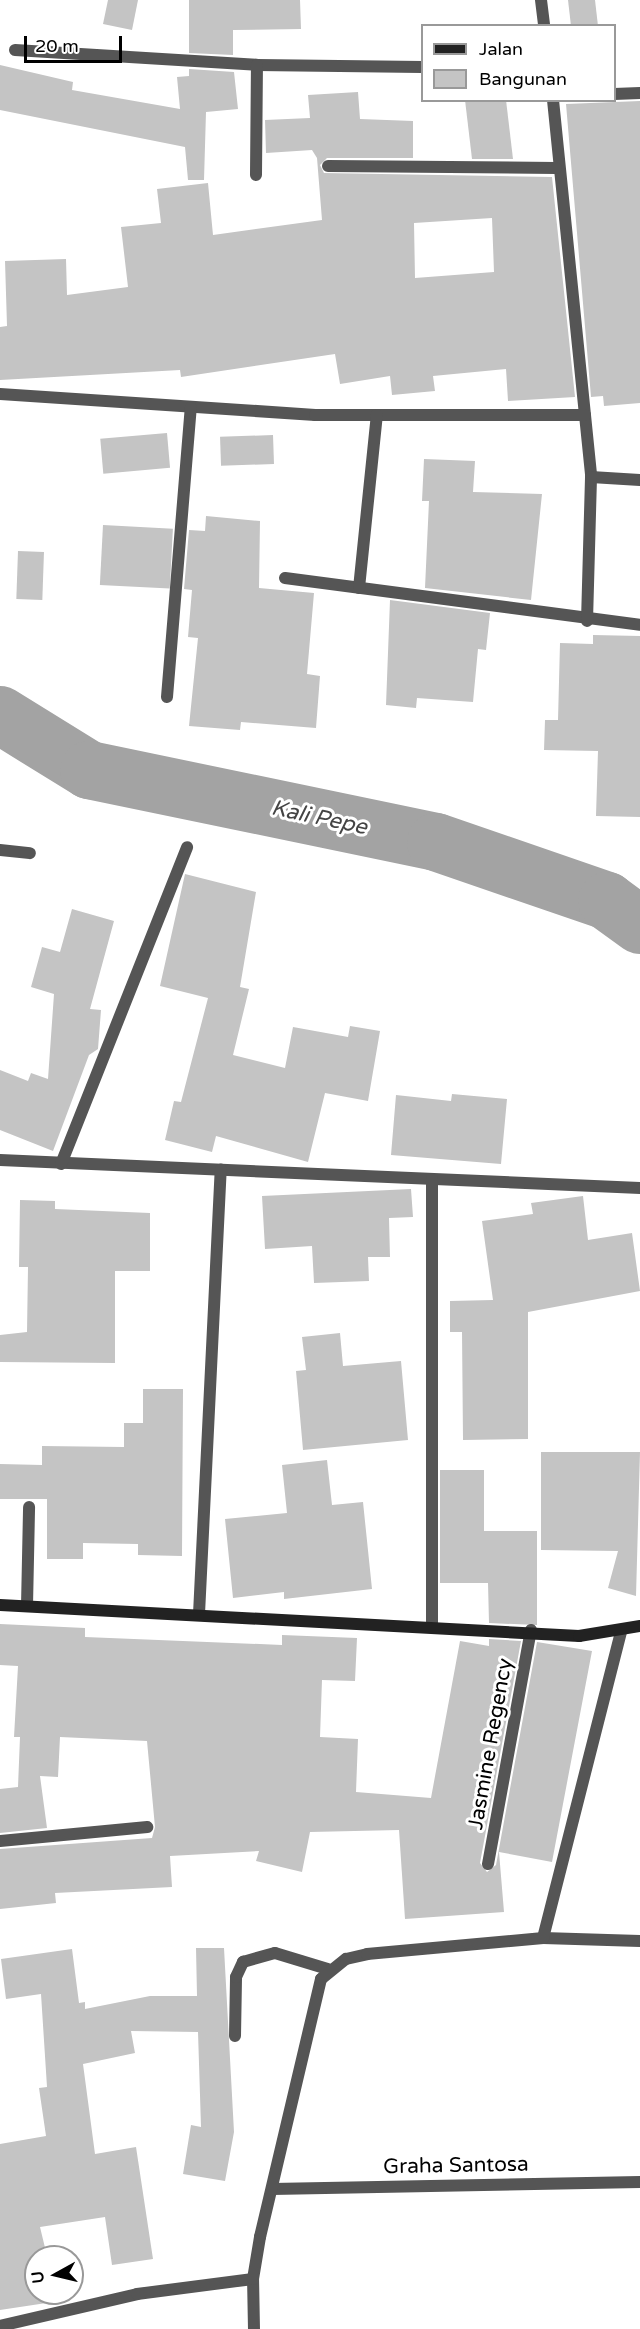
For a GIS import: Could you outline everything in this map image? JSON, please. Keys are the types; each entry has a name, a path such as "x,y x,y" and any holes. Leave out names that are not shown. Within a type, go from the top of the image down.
{"street":[{"path":"541,0 544,24"},
{"path":"15,50 257,65 421,67"},
{"path":"256,175 257,65"},
{"path":"616,94 640,93"},
{"path":"553,102 556,168 591,477 587,621"},
{"path":"328,166 556,168"},
{"path":"0,394 191,408 377,415 585,415"},
{"path":"167,697 191,408"},
{"path":"359,588 377,415"},
{"path":"591,477 640,480"},
{"path":"285,578 587,621 640,625"},
{"path":"61,1164 188,847"},
{"path":"0,850 30,853"},
{"path":"0,1160 640,1188"},
{"path":"199,1614 221,1170"},
{"path":"432,1179 432,1624"},
{"path":"27,1606 29,1507"},
{"path":"0,1605 432,1624 531,1630 579,1636 621,1632 640,1626"},
{"name":"Jasmine Regency","path":"488,1864 531,1630"},
{"path":"543,1938 621,1632"},
{"path":"0,1841 147,1827"},
{"path":"235,2036 236,1977 243,1962 275,1953 328,1969 367,1954 543,1938 640,1941"},
{"path":"254,2329 253,2279 315,1998 328,1969"},
{"name":"Graha Santosa","path":"272,2189 640,2182"},
{"path":"0,2326 137,2294 253,2279"}],"building":[{"path":"108,0 138,0 132,30 103,24"},
{"path":"189,0 300,0 301,29 233,30 233,55 189,53"},
{"path":"568,0 595,0 598,24 571,24"},
{"path":"0,65 73,82 72,90 180,109 177,77 189,76 189,69 234,72 238,109 206,112 204,180 188,180 185,147 0,110"},
{"path":"358,92 360,119 413,121 413,158 327,158 320,165 324,173 552,177 575,397 508,401 506,369 433,376 435,391 392,395 390,376 340,384 335,354 181,377 180,370 0,380 0,327 7,326 5,261 66,259 67,295 128,287 121,227 161,223 157,189 208,183 213,235 322,220 317,158 312,150 266,153 265,120 310,118 308,95","holes":["492,218 494,272 415,278 414,223"]},
{"path":"640,101 640,403 604,406 603,396 591,397 566,104"},
{"path":"465,102 506,102 513,159 472,159"},
{"path":"167,433 170,468 103,474 100,439"},
{"path":"273,435 274,464 221,466 220,437"},
{"path":"424,459 475,461 473,492 542,494 531,600 425,588 429,501 422,501"},
{"path":"206,516 260,521 259,588 314,593 307,674 320,676 316,728 241,722 240,730 189,726 198,638 188,637 192,590 184,589 189,530 205,531"},
{"path":"103,525 173,529 170,589 100,585"},
{"path":"18,551 44,552 42,600 16,599"},
{"path":"390,600 490,613 486,650 478,649 473,702 417,698 416,708 386,705"},
{"path":"593,635 640,636 640,817 596,816 598,751 544,750 545,720 558,720 560,643 593,644"},
{"path":"185,874 256,892 240,987 249,989 233,1055 285,1068 293,1027 348,1037 350,1026 380,1031 368,1101 325,1093 308,1162 216,1136 212,1152 165,1140 174,1101 181,1102 208,998 160,986"},
{"path":"72,909 114,921 90,1009 101,1010 98,1049 89,1055 53,1151 0,1130 0,1070 28,1081 31,1073 48,1079 54,994 31,987 42,947 60,952"},
{"path":"452,1094 507,1099 501,1164 391,1155 396,1095 451,1101"},
{"path":"411,1189 413,1217 389,1218 390,1257 368,1257 369,1281 314,1283 312,1246 265,1249 262,1196"},
{"path":"583,1196 588,1240 632,1233 640,1291 528,1312 528,1439 463,1440 462,1332 450,1332 450,1301 493,1300 482,1221 533,1214 531,1203"},
{"path":"20,1200 55,1201 55,1209 150,1213 150,1271 115,1271 115,1363 0,1362 0,1335 27,1332 28,1267 19,1267"},
{"path":"340,1333 343,1366 401,1361 408,1440 303,1450 296,1371 306,1370 302,1337"},
{"path":"143,1389 183,1389 182,1556 138,1555 138,1544 83,1543 83,1559 47,1559 47,1499 0,1499 0,1464 42,1465 42,1446 124,1447 124,1423 143,1423"},
{"path":"541,1452 640,1452 636,1596 608,1588 618,1551 541,1550"},
{"path":"327,1460 332,1505 363,1502 372,1589 284,1599 284,1592 233,1598 225,1519 287,1513 282,1465"},
{"path":"440,1470 484,1470 484,1531 537,1531 537,1625 489,1623 488,1583 440,1583"},
{"path":"0,1624 85,1628 85,1637 282,1645 282,1635 357,1638 355,1681 322,1680 320,1737 358,1739 356,1792 431,1798 460,1641 489,1646 489,1639 521,1641 480,1863 487,1872 496,1865 537,1642 592,1651 552,1862 499,1852 504,1912 405,1919 399,1830 310,1832 302,1872 256,1861 259,1851 170,1856 172,1887 55,1893 56,1903 0,1909 0,1849 152,1838 155,1827 147,1741 60,1737 58,1777 40,1776 47,1828 0,1833 0,1789 18,1787 20,1737 14,1737 18,1666 0,1665"},
{"path":"196,1948 224,1948 234,2132 225,2181 183,2174 191,2125 201,2127 198,2032 131,2031 135,2053 83,2064 95,2154 136,2147 153,2259 112,2265 105,2217 40,2227 44,2245 24,2245 24,2305 33,2305 0,2310 0,2144 46,2136 39,2088 47,2087 41,1994 6,1999 1,1959 72,1949 79,2003 85,2002 85,2009 150,1996 197,1996"}],"waterway":[{"name":"Kali Pepe","path":"0,715 89,770 436,842 607,901 640,925"}]}
